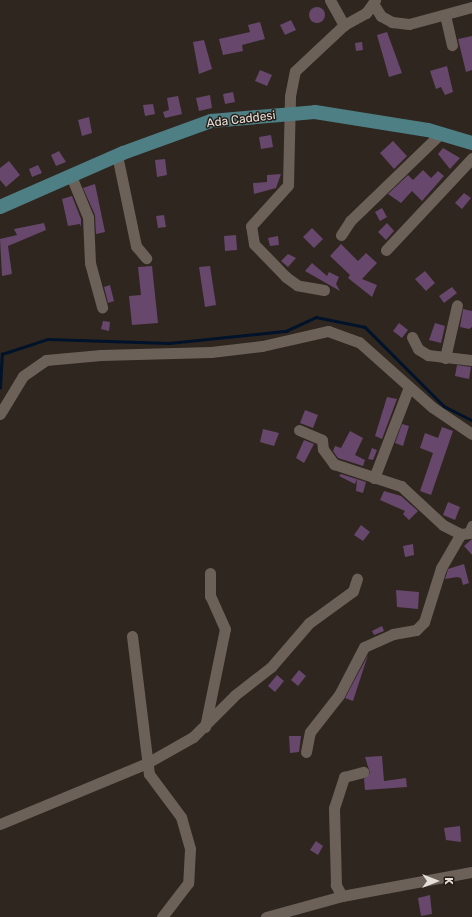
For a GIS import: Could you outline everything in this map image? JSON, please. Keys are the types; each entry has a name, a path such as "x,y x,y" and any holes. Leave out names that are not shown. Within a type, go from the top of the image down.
{"main road":[{"name":"Ada Caddesi","path":"0,207 116,155 211,121 315,112 440,134 472,143"}],"street":[{"path":"330,0 344,25"},
{"path":"324,290 298,285 286,277 264,257 250,231 251,226 288,185 290,114 295,71 344,25 375,3 381,16 392,22 409,24 472,7"},
{"path":"445,14 452,45"},
{"path":"341,235 350,221 440,134"},
{"path":"116,155 136,246 146,258"},
{"path":"386,250 472,158"},
{"path":"71,176 88,217 90,263 102,307"},
{"path":"445,358 457,305"},
{"path":"0,414 23,376 46,360 224,351 262,346 316,331 335,333 359,342 409,387 472,434"},
{"path":"412,337 418,349 428,355 472,360"},
{"path":"374,478 409,387"},
{"path":"299,430 322,440 323,449 334,464 401,486 422,503 429,515 461,534 469,532 472,526"},
{"path":"306,752 310,732 339,695 364,647 393,634 416,630 424,622 441,568 461,534"},
{"path":"205,728 225,628 210,596 210,573"},
{"path":"0,824 147,763 205,728 234,695 271,667 309,623 353,591 357,579"},
{"path":"132,636 148,747 147,763 149,774 181,817 190,849 188,883 162,917"},
{"path":"342,896 336,885 334,808 344,777 363,772"},
{"path":"266,917 342,896 472,872"}],"building":[{"path":"314,7 320,7 325,12 323,21 320,23 314,23 309,18 309,12"},
{"path":"291,20 296,30 285,35 280,25"},
{"path":"260,22 265,39 242,45 243,51 223,55 219,39 250,32 248,25"},
{"path":"387,32 402,73 389,77 377,35"},
{"path":"472,36 472,70 466,72 458,39"},
{"path":"204,40 212,69 199,74 193,42"},
{"path":"362,42 363,50 356,51 355,43"},
{"path":"447,66 453,92 445,95 441,87 436,89 430,71"},
{"path":"260,70 272,75 267,86 255,81"},
{"path":"233,92 235,102 225,104 223,94"},
{"path":"210,95 212,108 199,111 196,98"},
{"path":"178,96 182,114 165,118 163,112 169,110 167,98"},
{"path":"153,104 155,114 145,116 143,105"},
{"path":"89,117 92,133 82,136 78,120"},
{"path":"271,135 273,147 261,149 259,137"},
{"path":"393,141 407,156 394,169 380,153"},
{"path":"443,148 460,158 450,169 438,154"},
{"path":"59,151 66,162 56,166 51,155"},
{"path":"165,159 167,175 157,177 155,160"},
{"path":"9,161 20,175 6,187 0,180 0,168"},
{"path":"38,165 42,173 32,177 29,169"},
{"path":"423,170 431,178 438,171 444,176 422,201 412,191 401,203 388,194 408,175 413,180"},
{"path":"281,174 276,188 254,194 253,183 267,182 267,175"},
{"path":"95,184 105,232 96,234 95,215 83,188"},
{"path":"464,193 471,198 462,209 455,203"},
{"path":"72,196 81,219 81,227 80,224 68,226 62,199"},
{"path":"382,208 387,217 380,221 375,212"},
{"path":"164,215 166,227 158,228 156,216"},
{"path":"44,223 46,230 8,246 12,274 2,276 0,239 17,235 14,229"},
{"path":"387,223 394,231 386,240 378,232"},
{"path":"312,228 323,239 314,248 303,237"},
{"path":"236,235 237,250 225,251 224,236"},
{"path":"278,236 279,245 270,246 268,238"},
{"path":"341,244 358,261 366,253 377,263 362,279 377,285 372,297 348,278 350,275 330,256"},
{"path":"288,254 296,258 288,267 281,261"},
{"path":"312,263 327,276 329,272 339,277 336,284 340,291 305,271"},
{"path":"152,266 158,323 132,325 129,296 141,295 138,267"},
{"path":"210,266 216,305 205,307 199,267"},
{"path":"425,271 435,283 426,291 415,279"},
{"path":"110,285 114,301 108,303 104,287"},
{"path":"452,287 457,293 444,303 439,296"},
{"path":"463,309 472,311 472,327 469,329 460,327"},
{"path":"103,321 110,322 109,331 101,329"},
{"path":"399,323 408,330 402,338 393,331"},
{"path":"435,323 445,326 441,343 429,340"},
{"path":"457,365 471,367 469,379 455,376"},
{"path":"387,397 397,399 382,439 375,436"},
{"path":"305,410 318,415 313,428 300,423"},
{"path":"402,424 409,426 403,446 395,443"},
{"path":"442,427 453,431 431,495 420,491 433,453 420,448 425,433 438,438"},
{"path":"263,429 279,433 274,446 260,442"},
{"path":"350,431 363,438 355,455 365,460 363,466 338,458 333,451 335,446 341,448"},
{"path":"304,440 314,444 304,463 296,458"},
{"path":"372,448 377,450 373,460 368,459"},
{"path":"341,474 357,479 355,484 339,476"},
{"path":"357,479 366,482 363,493 356,491"},
{"path":"384,491 401,496 418,511 409,520 403,514 405,511 380,500"},
{"path":"448,502 460,507 455,520 443,515"},
{"path":"361,525 370,532 363,541 354,535"},
{"path":"472,539 472,555 464,546"},
{"path":"413,544 414,555 405,557 403,546"},
{"path":"464,564 469,583 463,585 461,578 457,577 445,579 448,569"},
{"path":"396,590 419,592 418,609 397,607"},
{"path":"382,626 384,631 374,635 372,631"},
{"path":"368,655 353,701 345,698"},
{"path":"299,670 306,676 298,686 291,680"},
{"path":"277,675 284,681 275,692 268,686"},
{"path":"289,736 301,736 299,752 290,753"},
{"path":"382,756 384,781 406,778 407,787 365,790 364,779 370,773 365,757"},
{"path":"460,826 461,842 446,840 444,828"},
{"path":"316,841 323,846 318,855 310,850"},
{"path":"430,895 432,914 421,916 418,898"}],"waterway":[{"path":"0,388 2,354 48,339 169,343 286,331 316,317 365,327 444,406 472,420"}]}
